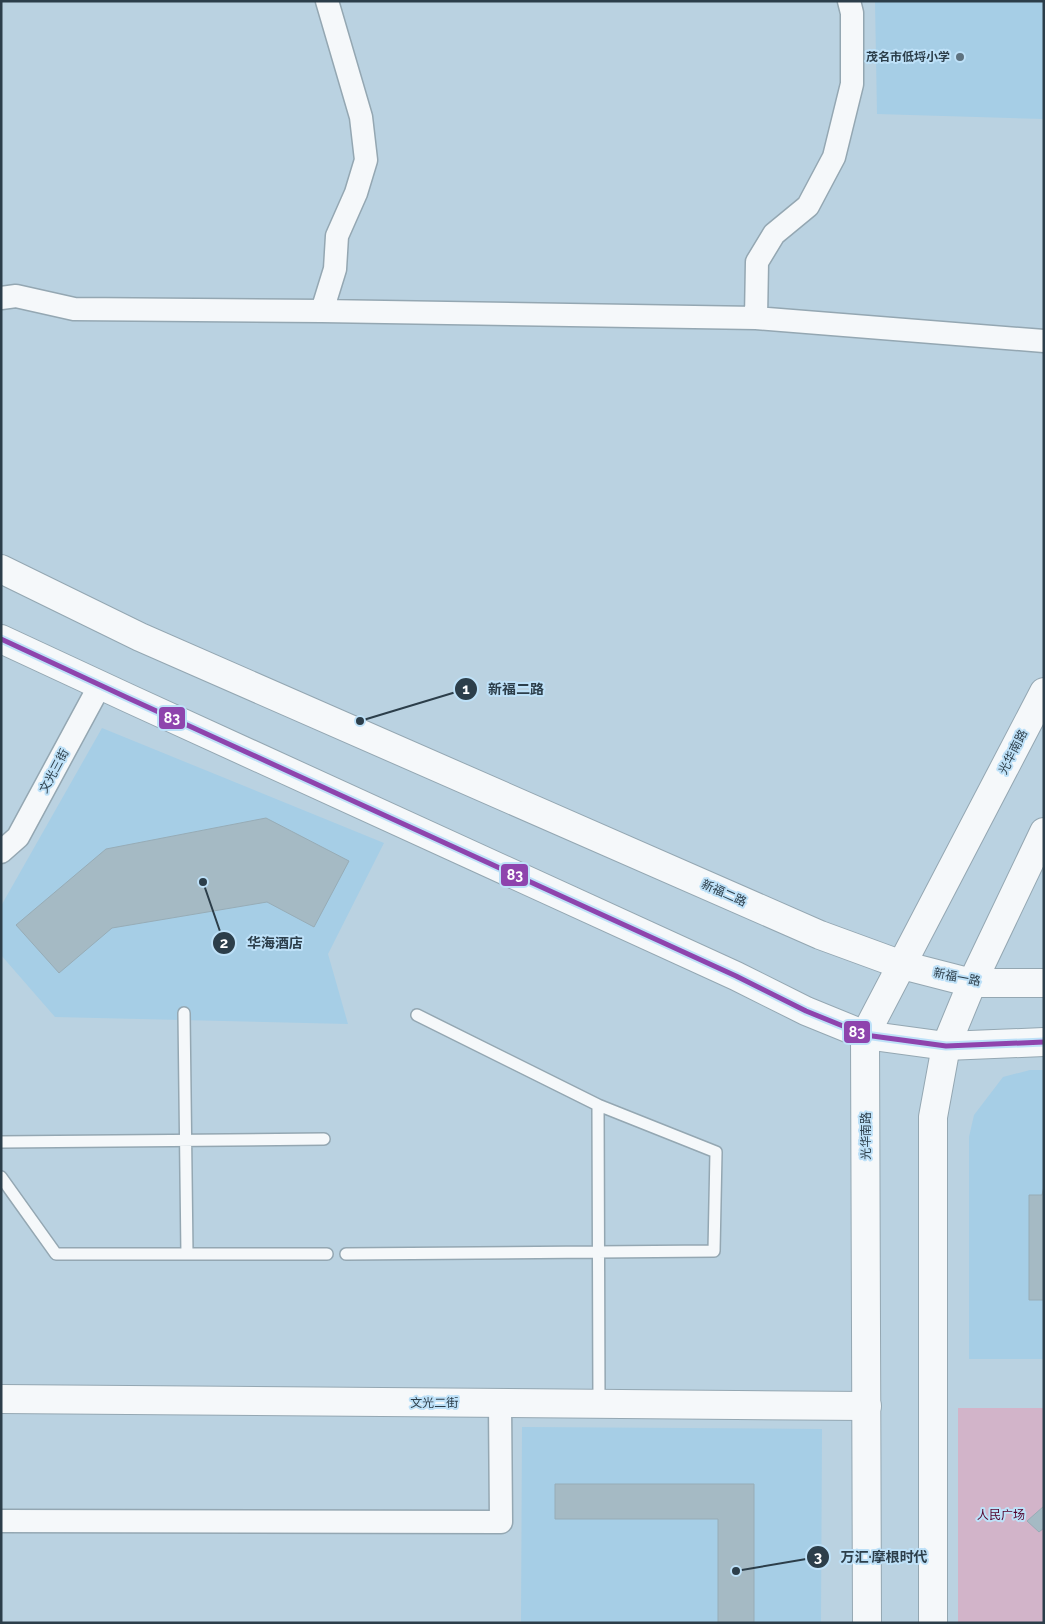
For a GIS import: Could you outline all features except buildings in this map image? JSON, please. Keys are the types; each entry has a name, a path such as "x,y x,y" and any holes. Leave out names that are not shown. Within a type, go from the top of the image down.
{"main road":[{"name":"新福二路","path":"1,569 158,644 820,935 902,965"},
{"path":"1,639 736,976 806,1011 865,1035 946,1046 1044,1042"},
{"name":"光华南路","path":"867,1623 865,1035 1044,692"},
{"path":"933,1623 933,1117 946,1046 972,983 1044,832"},
{"name":"新福一路","path":"902,965 972,983 1044,983"},
{"name":"文光二街","path":"1,1399 867,1406"}],"street":[{"path":"322,310 335,269 337,236 356,193 366,160 361,117 327,1"},
{"path":"756,318 757,262 774,234 808,206 834,157 852,84 852,13 849,1"},
{"path":"1,298 16,296 74,309 322,310 756,318 1044,341"},
{"name":"文光三街","path":"1,852 18,837 100,685"},
{"path":"1,1521 501,1522 500,1403"}],"lane":[{"path":"184,1013 187,1254"},
{"path":"346,1254 714,1251 716,1152 598,1105 417,1015"},
{"path":"598,1105 599,1404"},
{"path":"1,1142 324,1139"},
{"path":"1,1177 56,1254 327,1254"}],"shaded area":[{"name":"茂名市低埒小学","path":"875,1 1044,1 1044,119 877,114"},
{"path":"102,728 384,843 328,954 348,1024 55,1017 1,955 1,906"},
{"path":"1030,1070 1044,1070 1044,1359 969,1359 969,1137 974,1115 1003,1077"},
{"path":"522,1427 822,1429 821,1623 521,1623"}],"green space":[{"name":"人民广场","path":"958,1408 1044,1408 1044,1623 958,1623"}],"transit line":[{"name":"83","path":"1,639 736,976 806,1011 865,1035 946,1046 1044,1042"}],"place":[{"name":"茂名市低埒小学","path":"960,57"},
{"name":"新福二路","path":"360,721"},
{"name":"华海酒店","path":"203,882"},
{"name":"万汇·摩根时代","path":"736,1571"}]}
